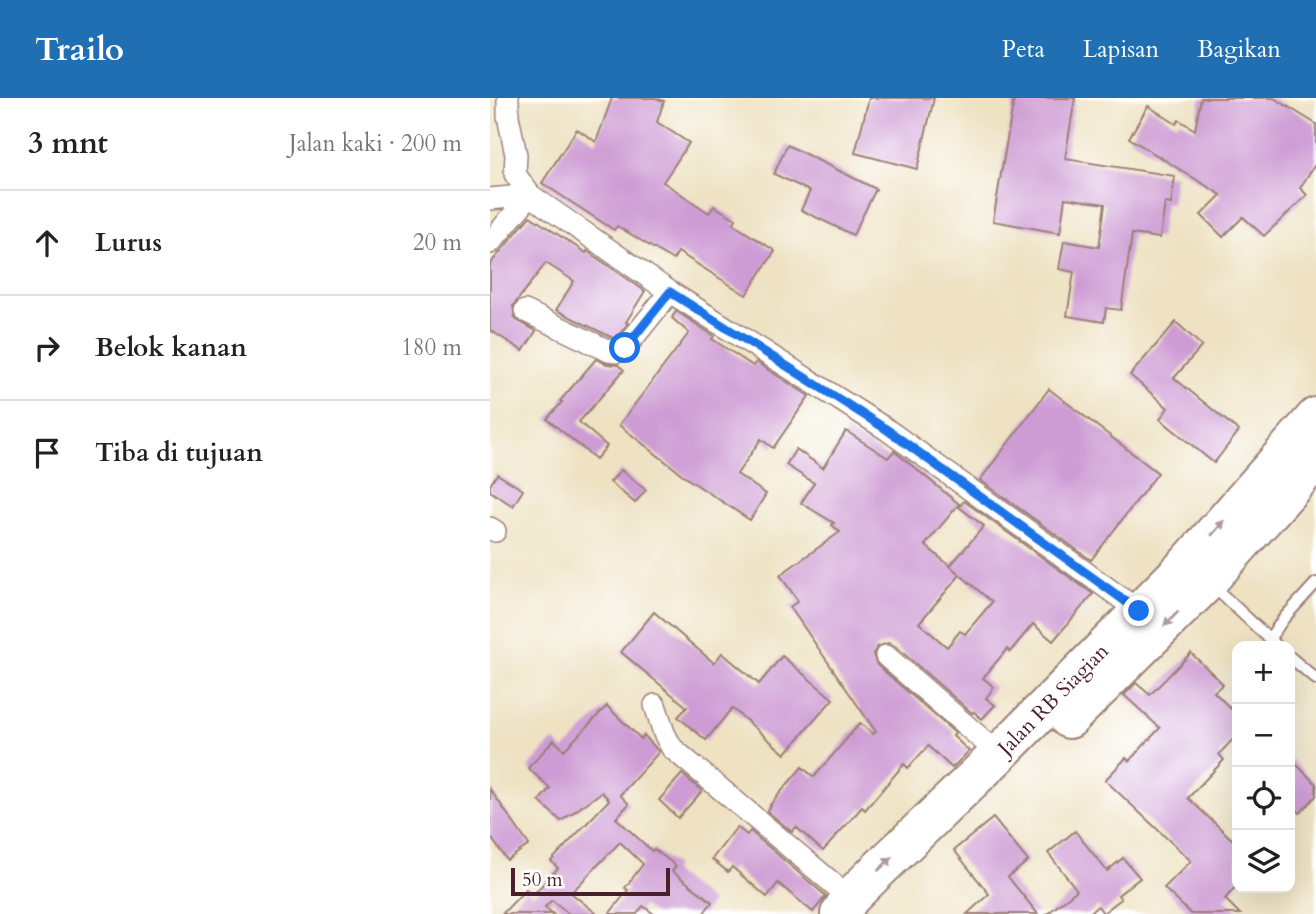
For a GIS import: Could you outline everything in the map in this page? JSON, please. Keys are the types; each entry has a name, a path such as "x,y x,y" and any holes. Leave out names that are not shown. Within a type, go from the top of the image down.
{"highway":[{"name":"Jalan RB Siagian","path":"854,909 999,754 1139,611 1198,572 1316,417"},
{"name":"Jalan RB Siagian","path":"854,909 892,892 1198,572 1316,460"}],"street":[{"path":"508,98 508,116 516,155 515,174 530,195 670,292 886,429 1139,611"},
{"path":"490,199 530,195"},
{"path":"490,243 530,195"},
{"path":"525,311 615,352 625,348 670,292"},
{"path":"886,656 999,754"},
{"path":"655,705 672,748 854,909"}],"lane":[{"path":"1198,572 1271,641"},
{"path":"1274,641 1284,618 1316,583"},
{"path":"1295,661 1316,679"}],"building":[{"path":"612,98 655,98 664,101 657,122 689,143 663,182 709,213 714,206 736,219 733,224 775,251 746,295 678,252 673,260 617,226 614,230 542,183 577,129 596,142"},
{"path":"869,98 934,98 917,169 855,153"},
{"path":"1014,98 1075,98 1065,159 1175,176 1171,204 1165,203 1160,238 1132,234 1121,310 1106,308 1104,322 1067,316 1074,272 1059,269 1064,241 1099,247 1105,204 1065,198 1060,233 993,221"},
{"path":"1201,98 1274,98 1316,124 1316,163 1300,188 1307,195 1264,236 1243,217 1223,237 1201,215 1221,195 1129,138 1148,106 1176,124 1179,120 1195,130"},
{"path":"787,145 876,189 853,235 801,210 810,191 774,174"},
{"path":"530,216 645,291 626,322 628,323 617,337 613,338 556,310 574,281 546,263 513,306 515,319 536,331 523,351 490,330 490,264"},
{"path":"676,311 753,366 756,362 809,396 773,448 761,439 737,474 766,494 750,520 688,479 619,425 689,333 672,318"},
{"path":"1176,322 1202,346 1174,378 1239,431 1214,463 1160,419 1168,408 1130,375"},
{"path":"596,359 618,365 624,370 579,422 607,446 596,459 547,419"},
{"path":"1049,389 1158,473 1091,560 980,480"},
{"path":"846,431 888,458 894,451 959,504 925,545 950,566 984,526 959,507 964,501 1093,594 1053,641 1033,624 1010,652 1007,649 983,678 994,687 986,698 995,705 982,719 895,646 888,643 877,647 873,654 877,665 955,733 953,736 969,751 952,768 928,746 908,768 904,764 865,810 862,807 823,851 796,827 792,832 767,811 802,767 814,777 860,723 873,734 876,732 790,607 798,601 780,575 840,532 832,525 834,523 801,503 814,483 786,465 796,449 823,468","holes":["950,566 992,602 965,634 960,631 947,647 919,623 960,575"]},
{"path":"621,470 646,490 635,503 610,482"},
{"path":"497,474 523,490 513,506 490,491 490,485"},
{"path":"654,612 714,663 722,653 759,684 782,656 833,699 785,754 732,708 706,740 678,717 687,707 621,652"},
{"path":"1191,653 1223,684 1214,692 1232,710 1232,740 1219,754 1224,760 1188,798 1232,839 1232,891 1225,899 1240,914 1191,914 1164,888 1191,861 1105,780 1126,758 1129,761 1160,728 1124,695 1136,683 1150,695"},
{"path":"607,706 641,739 644,735 659,752 620,795 629,804 616,818 652,851 654,849 676,866 672,871 712,902 703,914 654,914 643,906 637,914 609,914 628,890 625,888 643,864 620,842 571,893 597,914 569,914 552,900 545,907 553,914 502,914 526,889 533,895 558,868 551,861 609,800 602,792 561,821 539,801 550,788 528,768 554,740 564,750"},
{"path":"1295,763 1316,784 1316,796 1300,813 1295,808"},
{"path":"682,774 702,791 678,818 659,800"},
{"path":"490,789 529,845 507,860 490,836"},
{"path":"993,818 1028,861 1008,877 1038,914 967,914 989,894 954,850"},
{"path":"737,827 747,835 750,831 826,896 813,912 778,883 767,897 732,867 728,872 712,859"},
{"path":"1075,831 1107,871 1123,858 1140,878 1118,895 1121,899 1103,913 1098,906 1088,914 1047,914 1077,890 1048,853"}],"route":[{"path":"625,348 670,292 886,429 1139,611"}]}
